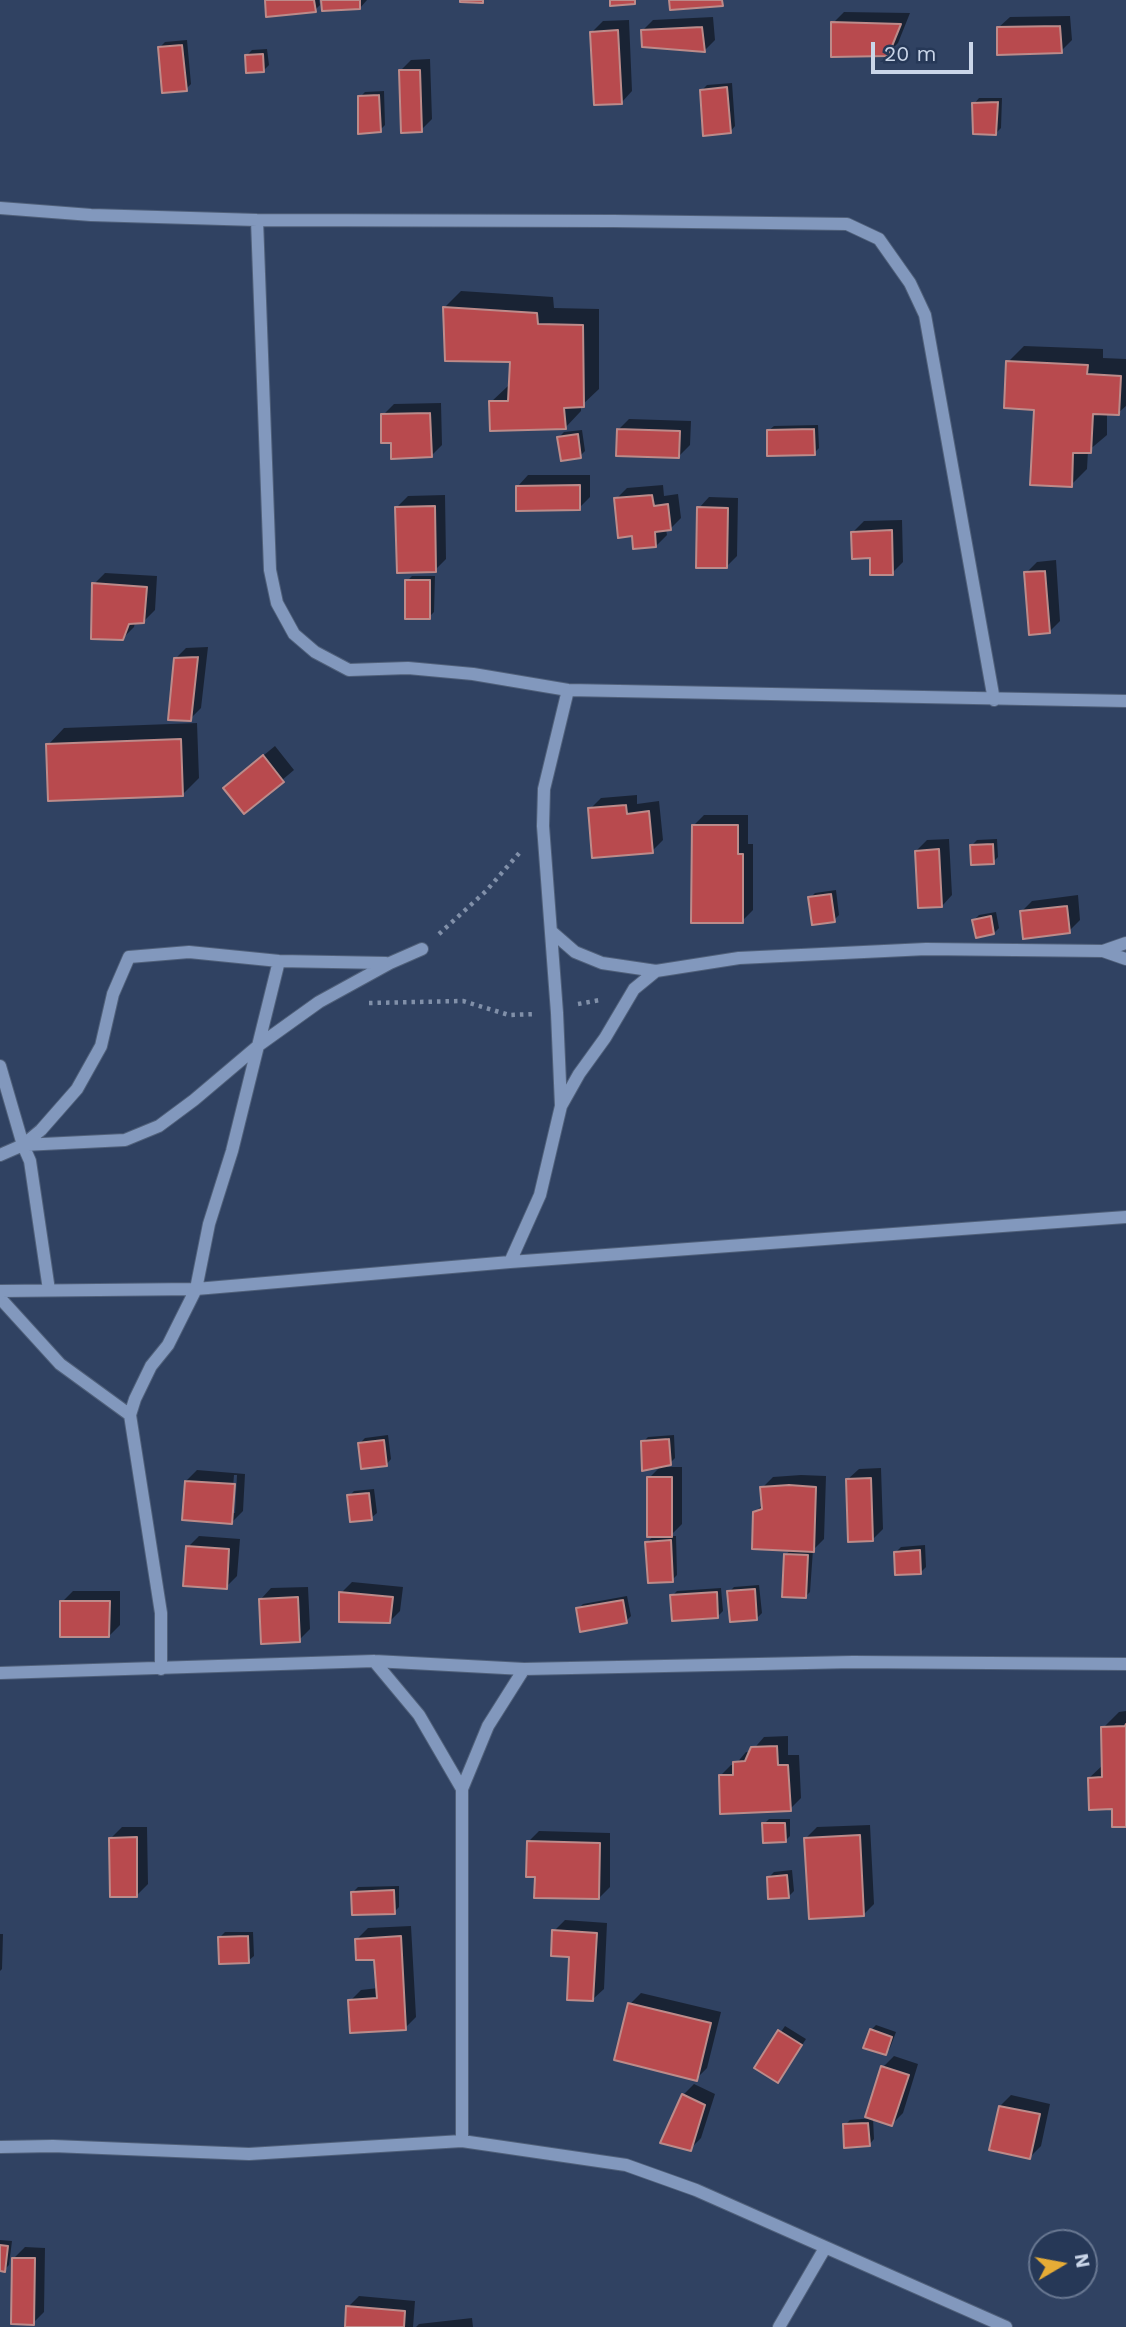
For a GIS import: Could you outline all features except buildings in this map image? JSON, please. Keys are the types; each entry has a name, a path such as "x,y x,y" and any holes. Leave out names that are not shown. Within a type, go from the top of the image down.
{"street":[{"path":"0,208 91,215 257,220 847,224 879,239 910,283 925,315 994,700"},
{"path":"257,220 270,570 278,603 294,634 315,652 349,670 434,670 568,690 1126,701"},
{"path":"510,1262 540,1195 561,1106 552,932 543,826 544,789 568,690"},
{"path":"552,932 575,952 602,963 656,971 739,958 926,950 1103,951 1126,943"},
{"path":"23,1145 125,1140 159,1126 259,1045 319,1002 422,948"},
{"path":"1103,951 1126,960"},
{"path":"0,1155 23,1145 41,1130 77,1088 101,1046 113,993 129,957 189,952 279,961 390,963"},
{"path":"161,1668 161,1613 130,1415 151,1366 168,1345 196,1289 209,1224 232,1150 243,1097 259,1045 279,961"},
{"path":"561,1106 634,989 656,971"},
{"path":"0,1066 30,1161 50,1290"},
{"path":"0,1291 196,1289 1123,1215"},
{"path":"0,1298 60,1364 130,1415"},
{"path":"374,1661 419,1715 461,1789"},
{"path":"0,1673 374,1661 524,1669 853,1662 1126,1664"},
{"path":"462,2141 461,1789 488,1726 524,1669"},
{"path":"0,2147 53,2146 248,2154 462,2141 626,2165 696,2190 1006,2327"},
{"path":"779,2327 825,2248"}],"path":[{"path":"422,948 486,891 543,826"},
{"path":"368,1003 463,1002 509,1015 557,1013 634,989"}]}
